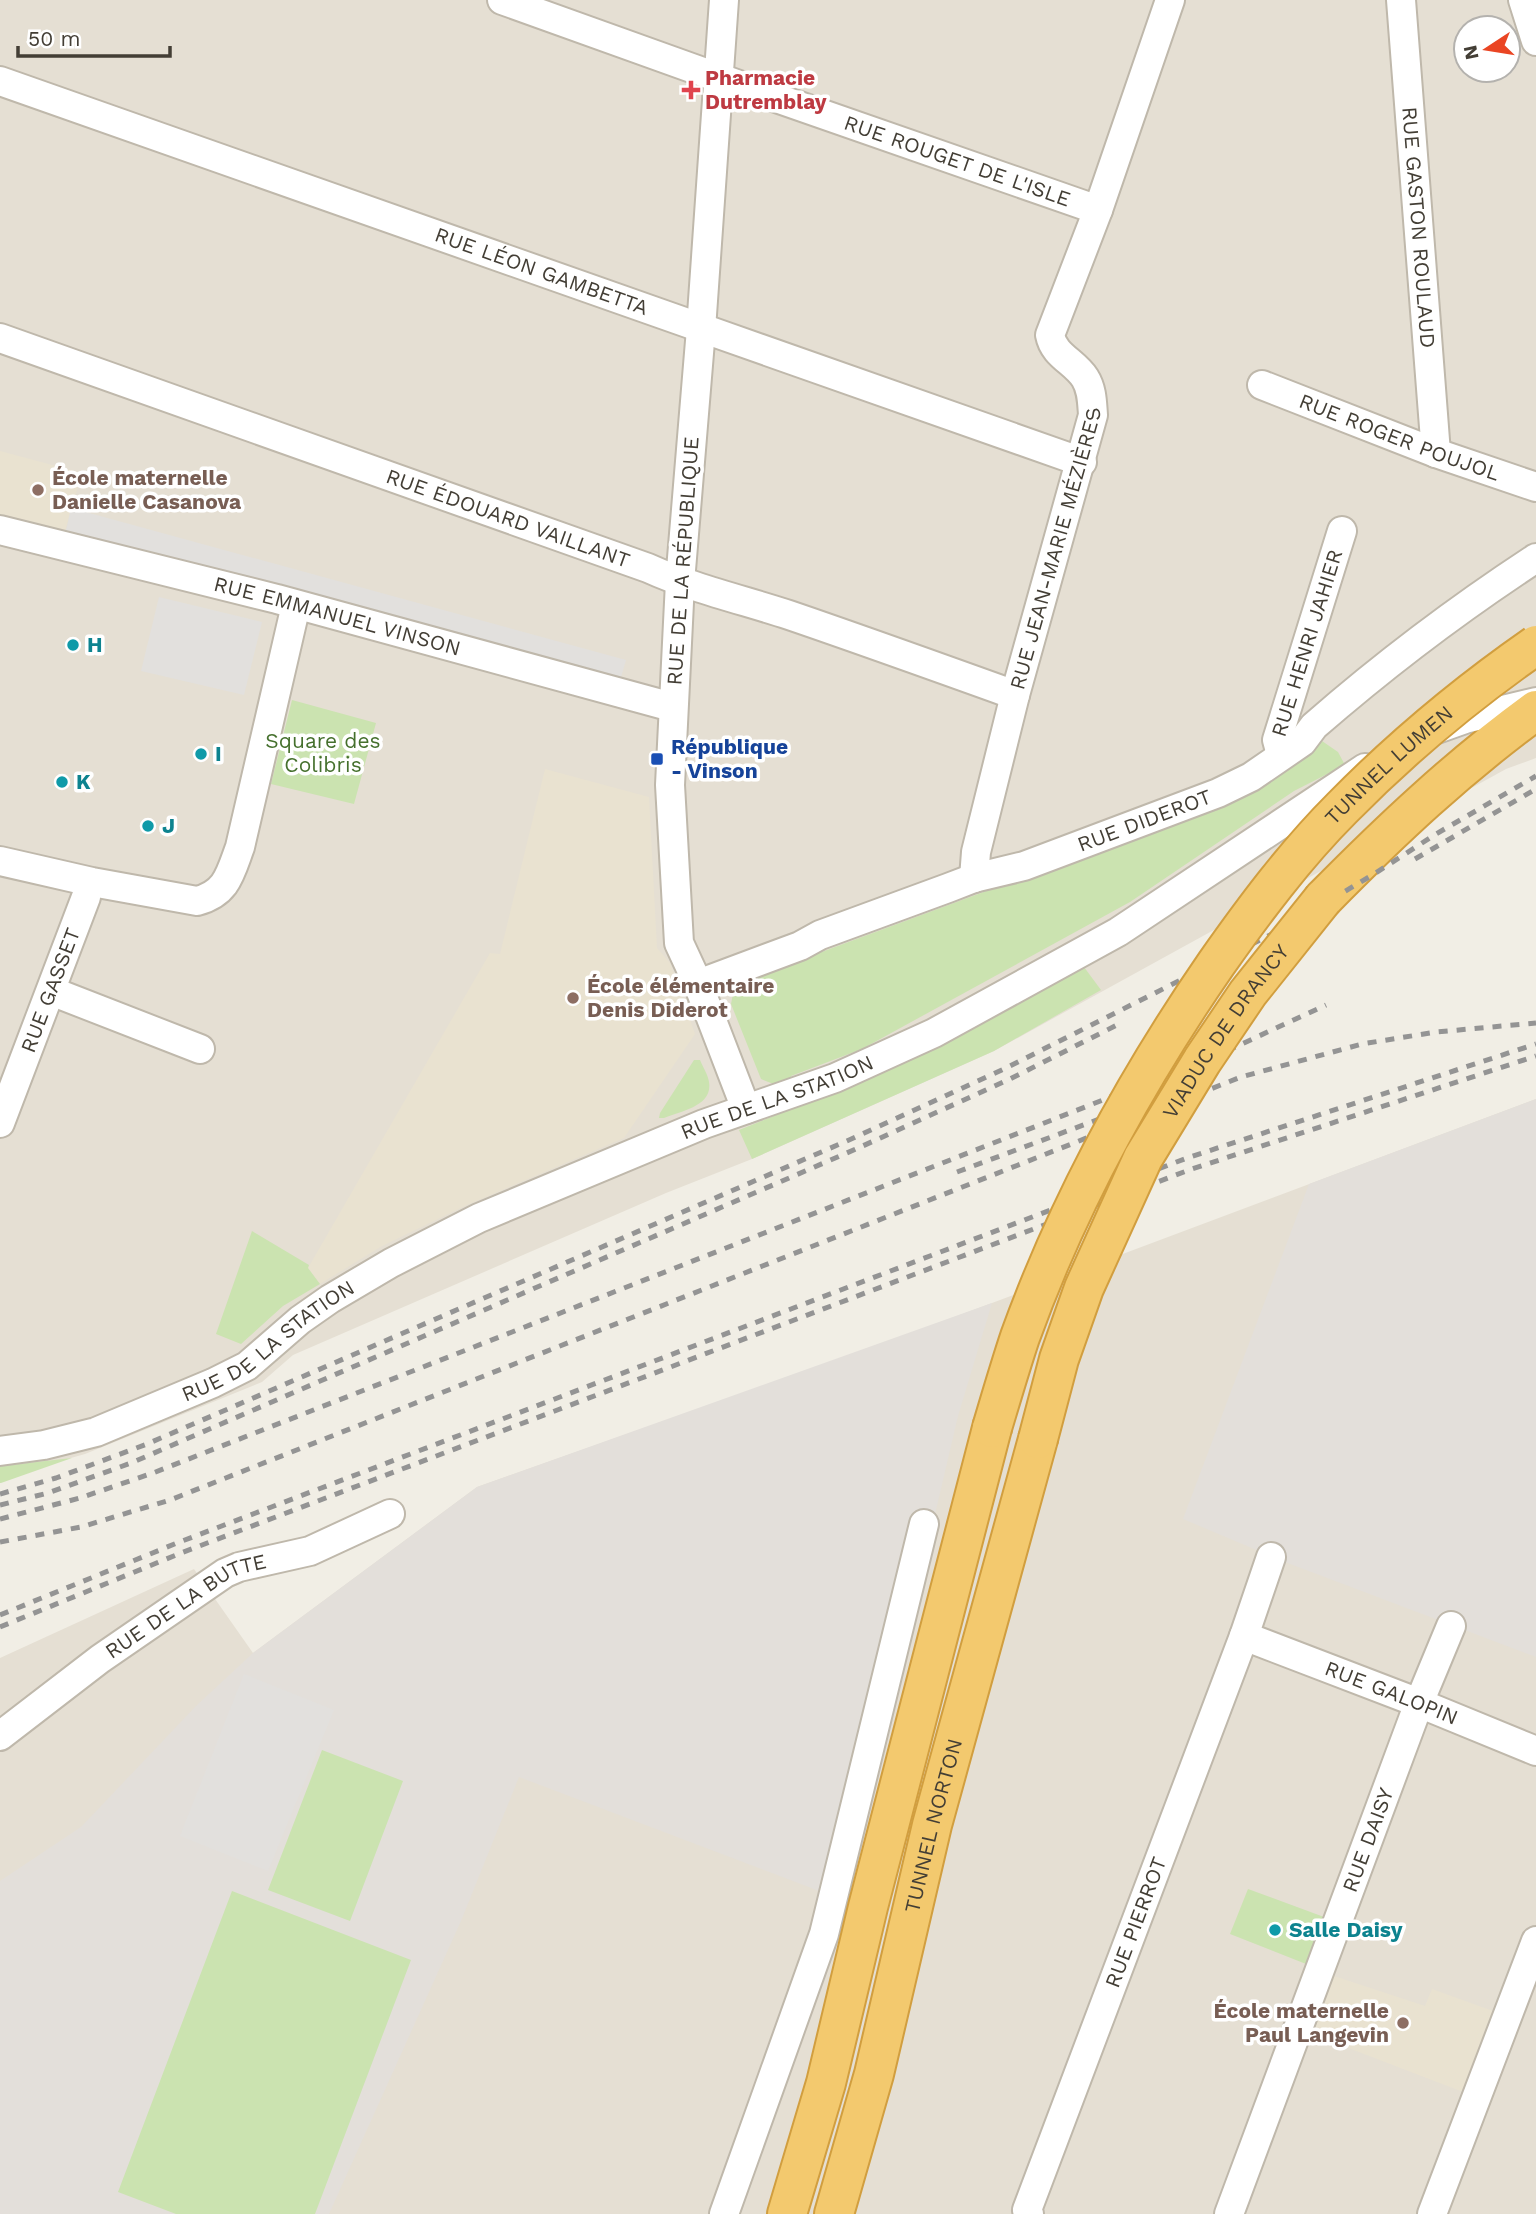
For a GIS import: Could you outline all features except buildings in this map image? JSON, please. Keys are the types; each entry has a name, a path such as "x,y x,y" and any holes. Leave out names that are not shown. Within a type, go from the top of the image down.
{"highway":[{"name":"TUNNEL LUMEN","path":"1258,904 1359,792 1434,723 1536,645"},
{"name":"VIADUC DE DRANCY","path":"1038,1439 1059,1359 1084,1288 1137,1171 1202,1061 1248,993 1323,899 1395,827 1481,750 1536,709"},
{"name":"VIADUC DE DRANCY","path":"992,1428 1020,1338 1047,1268 1088,1178 1130,1099 1178,1019 1258,904"},
{"name":"TUNNEL NORTON","path":"787,2214 826,2083 868,1907 992,1428"},
{"name":"TUNNEL NORTON","path":"834,2214 874,2074 933,1825 1038,1439"}],"street":[{"name":"RUE ROUGET DE L'ISLE","path":"502,0 1098,210"},
{"name":"RUE DE LA RÉPUBLIQUE","path":"724,0 680,582 670,785 679,943 698,984 746,1109"},
{"name":"RUE JEAN-MARIE MÉZIÈRES","path":"974,878 976,852 1015,695 1093,415 1091,392 1084,376 1056,351 1050,335 1098,210 1170,0"},
{"name":"RUE GASTON ROULAUD","path":"1401,0 1436,453"},
{"path":"1523,0 1536,41"},
{"name":"RUE LÉON GAMBETTA","path":"0,80 1082,462"},
{"name":"RUE ÉDOUARD VAILLANT","path":"0,338 648,568 680,582 710,589 1015,695"},
{"name":"RUE ROGER POUJOL","path":"1262,385 1436,453 1536,487"},
{"name":"RUE EMMANUEL VINSON","path":"0,530 296,605 672,707"},
{"name":"RUE HENRI JAHIER","path":"1281,755 1277,740 1342,531"},
{"name":"RUE DIDEROT","path":"698,984 974,878 1024,866 1218,793 1251,777 1302,742 1314,726 1332,710 1418,641 1482,593 1536,558"},
{"path":"0,861 92,882 197,901 211,897 221,890 240,847 296,605"},
{"name":"RUE DE LA STATION","path":"0,1451 44,1445 96,1432 213,1383 247,1366 300,1320 330,1299 390,1263 479,1218 746,1109 835,1078 934,1033 1118,932 1353,776 1422,734 1465,719 1536,702"},
{"name":"RUE GASSET","path":"0,1123 86,897"},
{"path":"51,991 200,1049"},
{"name":"RUE DE LA BUTTE","path":"0,1736 100,1659 225,1573 239,1567 310,1551 390,1514"},
{"path":"724,2214 824,1934 924,1524"},
{"name":"RUE PIERROT","path":"1028,2212 1271,1558"},
{"name":"RUE DAISY","path":"1229,2214 1419,1703 1451,1626"},
{"name":"RUE GALOPIN","path":"1244,1636 1536,1751"},
{"path":"1432,2214 1536,1941"}],"shaded area":[{"path":"0,0 1536,0 1536,758 1506,769 994,1051 752,1159 666,1193 293,1355 262,1382 85,1454 60,1461 0,1465"},
{"name":"École maternelle Danielle Casanova","path":"0,451 82,473 65,531 0,515"},
{"path":"71,508 626,660 619,684 65,535"},
{"path":"159,597 262,622 244,695 141,671"},
{"name":"École élémentaire Denis Diderot","path":"545,769 649,797 657,948 670,963 695,1034 624,1138 467,1205 382,1246 320,1284 308,1268 490,953 500,954"},
{"path":"1536,1099 1536,2214 0,2214 0,1658 194,1569 253,1653 477,1487 888,1342"},
{"path":"1536,1099 1536,1657 1285,1562 1183,1519 1309,1184"},
{"path":"992,1303 958,1416 844,1903 814,1889 519,1777 461,1921 329,2214 0,2214 0,1881 81,1827 196,1706 253,1653 477,1487"},
{"path":"244,1674 334,1710 268,1871 180,1836"},
{"name":"École maternelle Paul Langevin","path":"1334,1976 1425,2006 1432,1989 1493,2011 1463,2092 1312,2034"}],"green space":[{"name":"Square des Colibris","path":"292,700 376,723 354,804 271,784"},
{"path":"1322,741 1338,752 1345,765 1294,791 1130,902 862,1049 791,1076 792,1081 776,1085 761,1079 731,1004 735,984 1116,843 1247,788"},
{"path":"1084,967 1101,990 994,1051 752,1159 739,1130 878,1074 944,1044"},
{"path":"694,1060 700,1060 708,1077 709,1090 706,1097 687,1110 659,1118 660,1113"},
{"path":"252,1231 309,1265 308,1268 320,1284 283,1306 241,1344 216,1334"},
{"path":"72,1458 1,1483 0,1483 0,1466"},
{"path":"322,1750 403,1781 350,1921 268,1890"},
{"name":"Salle Daisy","path":"1248,1889 1324,1917 1306,1964 1230,1934"},
{"path":"232,1891 411,1960 315,2214 176,2214 118,2192"}],"railway":[{"path":"0,1494 56,1478 147,1444 849,1140 1004,1069 1282,929 1536,776"},
{"path":"1415,859 1536,789"},
{"path":"0,1519 80,1498 153,1473 1220,1054 1326,1005"},
{"path":"0,1542 81,1527 170,1500 1241,1077 1362,1044 1436,1032 1536,1023"},
{"path":"0,1505 48,1493 131,1463 856,1149 1010,1079 1119,1024"},
{"path":"0,1615 177,1543 1187,1158 1536,1044"},
{"path":"0,1627 181,1553 1189,1170 1536,1056"},
{"path":"957,1172 1129,1108 1215,1070"}],"place":[{"name":"Pharmacie Dutremblay","path":"691,90"},
{"name":"École maternelle Danielle Casanova","path":"38,490"},
{"name":"H","path":"73,645"},
{"name":"I","path":"201,754"},
{"name":"République - Vinson","path":"657,759"},
{"name":"K","path":"62,782"},
{"name":"J","path":"148,826"},
{"name":"École élémentaire Denis Diderot","path":"573,998"},
{"name":"Salle Daisy","path":"1275,1930"},
{"name":"École maternelle Paul Langevin","path":"1403,2023"}]}
